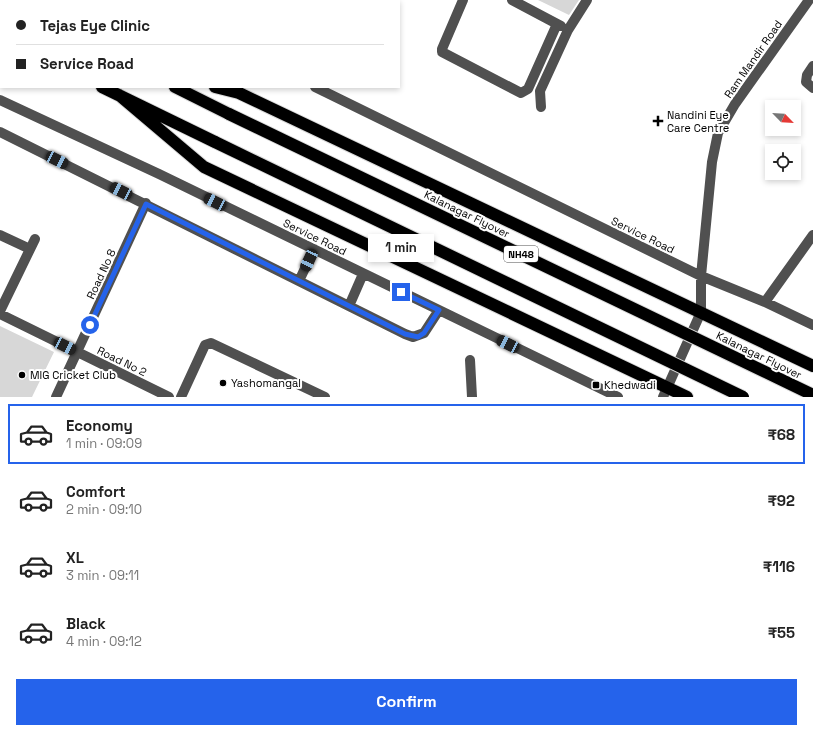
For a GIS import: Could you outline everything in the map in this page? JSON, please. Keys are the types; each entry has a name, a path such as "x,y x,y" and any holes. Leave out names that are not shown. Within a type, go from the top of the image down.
{"highway":[{"path":"104,88 743,397"},
{"name":"Kalanagar Flyover","path":"177,88 813,395"},
{"path":"218,88 246,96 813,366"},
{"path":"119,95 204,167 666,392 687,397"}],"street":[{"path":"463,0 442,52 521,93 528,89 557,24"},
{"path":"512,0 568,30"},
{"path":"541,107 540,91 568,30 587,0"},
{"name":"Ram Mandir Road","path":"700,312 701,276 712,162 718,133 735,104 810,4"},
{"path":"813,66 805,79 806,82 813,88"},
{"name":"Service Road","path":"317,88 701,276 765,302 813,325"},
{"name":"Service Road","path":"0,100 314,249 618,397"},
{"path":"0,132 413,337 424,333 439,310"},
{"name":"Road No 8","path":"56,397 146,204"},
{"path":"0,235 30,249"},
{"path":"765,302 813,235"},
{"path":"0,311 35,239"},
{"path":"299,281 314,249"},
{"path":"349,306 363,274"},
{"path":"666,392 700,312"},
{"name":"Road No 2","path":"0,314 169,397"},
{"path":"181,397 201,352 205,345 211,343 325,397"},
{"path":"470,360 472,397"}],"shaded area":[{"path":"538,0 579,0 569,15"},
{"name":"MIG Cricket Club","path":"0,326 54,352 32,397 0,397"}],"place":[{"name":"Nandini Eye Care Centre","path":"658,121"},
{"name":"MIG Cricket Club","path":"22,375"},
{"name":"Yashomangal","path":"223,383"},
{"name":"Khedwadi","path":"596,385"}],"route":[{"path":"90,325 146,204 405,334 418,337 424,333 439,310 401,292"}]}
